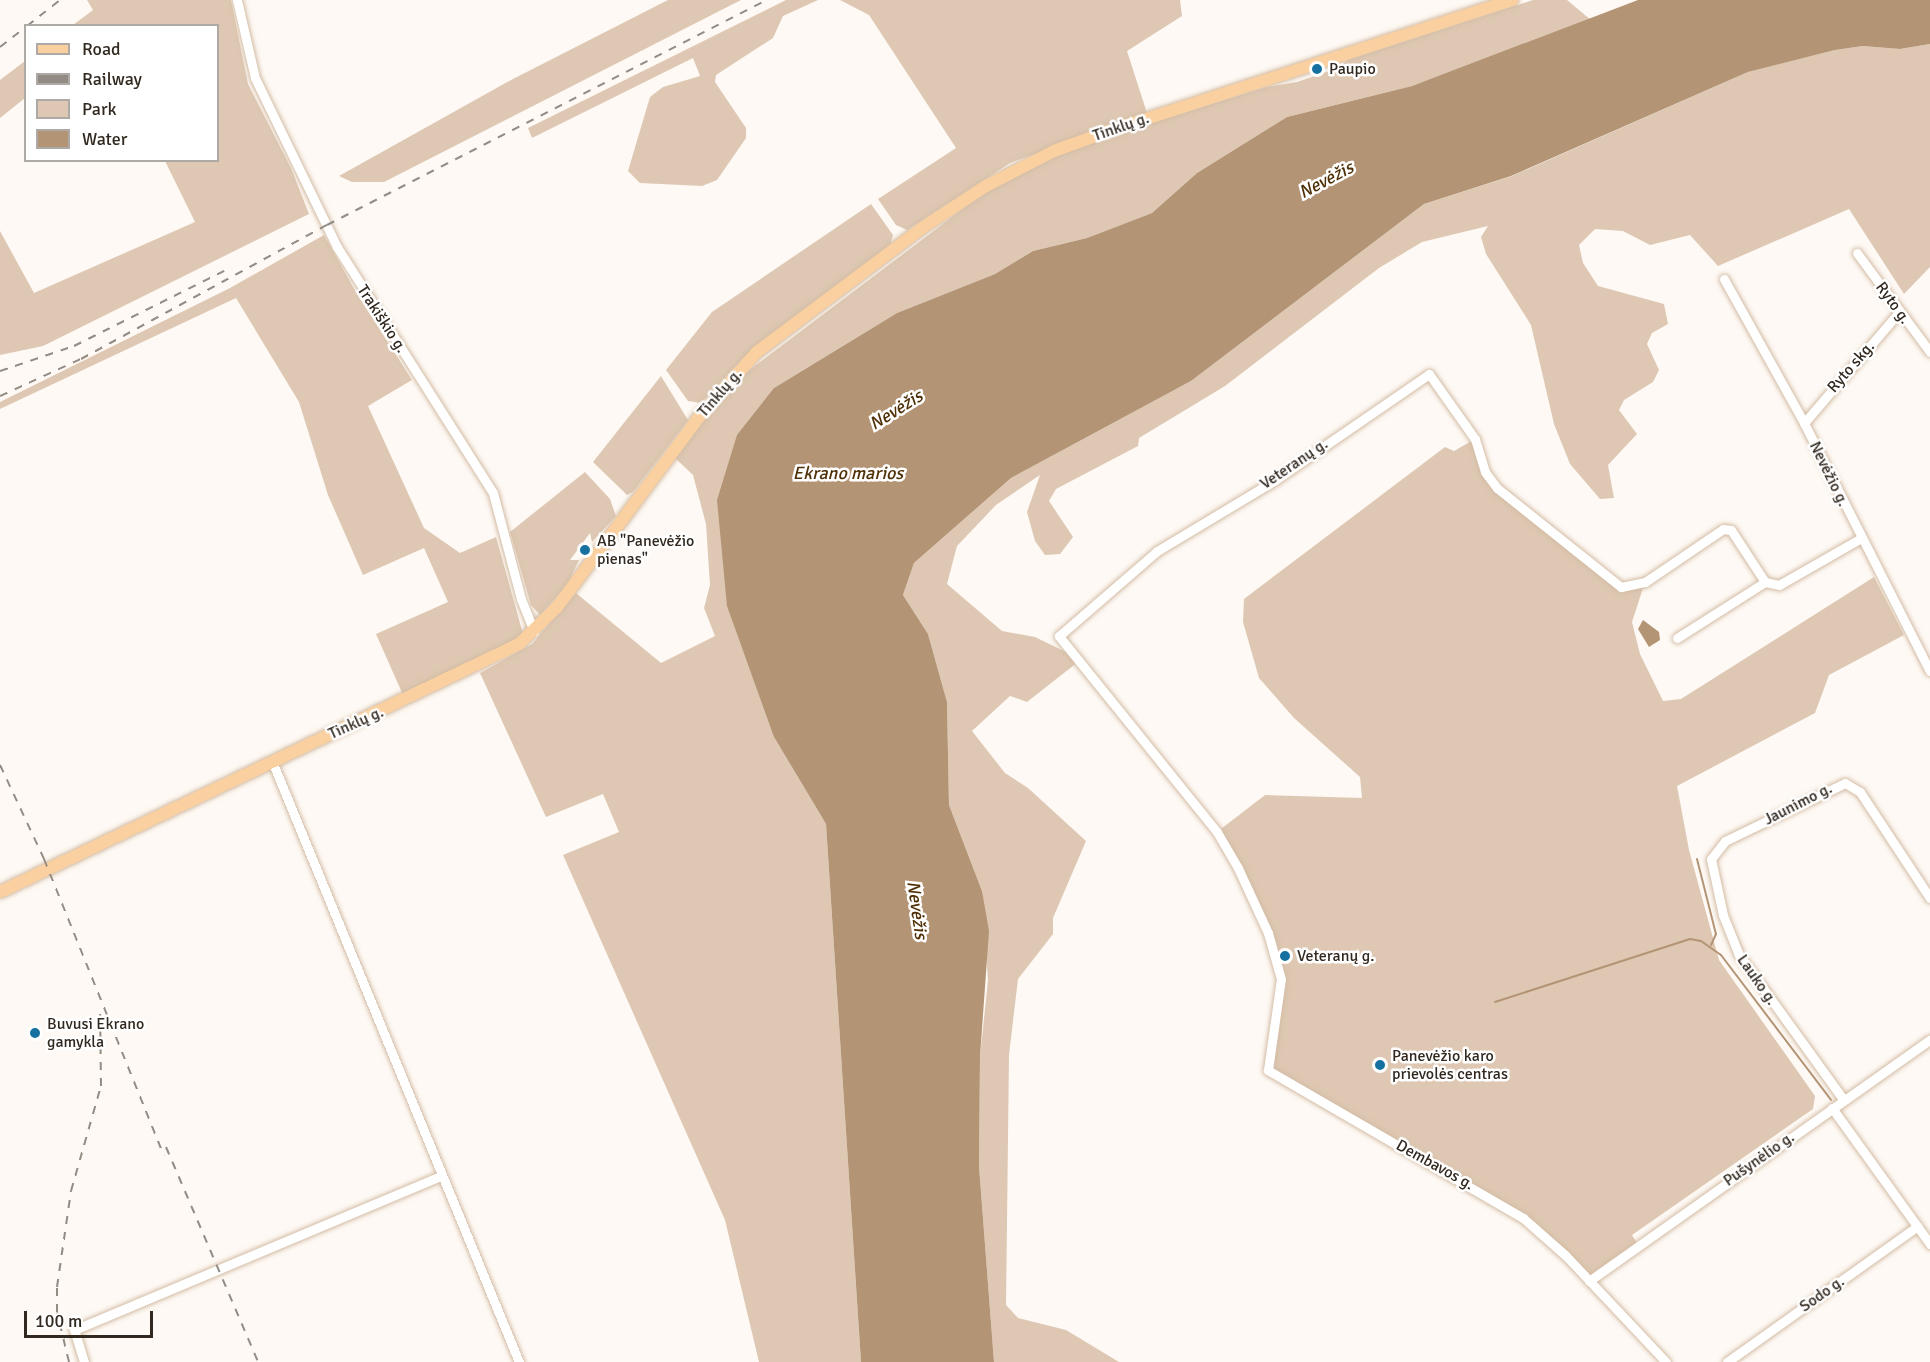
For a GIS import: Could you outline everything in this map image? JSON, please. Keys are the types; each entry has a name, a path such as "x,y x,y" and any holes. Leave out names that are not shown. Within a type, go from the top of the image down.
{"main road":[{"name":"Tinklų g.","path":"0,892 272,761 502,654 534,632 699,417 749,360 922,228 986,186 1054,151 1109,131 1512,0"}],"street":[{"name":"Trakiškio g.","path":"237,0 255,78 337,247 493,494 521,599 534,632"},
{"name":"Ryto g.","path":"1857,253 1930,352"},
{"name":"Nevėžio g.","path":"1724,279 1804,423 1930,671"},
{"name":"Ryto skg.","path":"1804,423 1899,312"},
{"name":"Veteranų g.","path":"1277,957 1238,868 1217,832 1059,636 1157,551 1275,480 1429,374 1475,439 1485,472 1497,488 1621,587 1646,582 1723,529 1731,530 1765,582"},
{"path":"1677,638 1765,582 1779,585 1861,538"},
{"path":"272,761 519,1362"},
{"name":"Jaunimo g.","path":"1719,846 1839,784 1852,784 1930,898"},
{"name":"Lauko g.","path":"1719,846 1710,866 1733,943 1843,1100"},
{"name":"Dembavos g.","path":"1277,957 1281,979 1268,1070 1490,1196 1543,1234 1666,1362"},
{"name":"Pušynėlio g.","path":"1590,1281 1930,1040"},
{"path":"1832,1108 1930,1244"},
{"path":"84,1362 74,1330 441,1176"},
{"name":"Sodo g.","path":"1726,1362 1918,1226"}],"green space":[{"path":"87,0 231,0 248,84 291,168 309,214 43,346 0,355 0,231 34,293 195,222 165,162 219,162 219,24 74,24 93,10"},
{"path":"668,0 741,0 384,182 352,182 339,176 511,80"},
{"path":"786,0 818,0 783,16 773,38 716,75 715,82 746,128 746,138 717,180 702,186 640,183 628,171 650,97 663,87 700,76 693,58 532,138 528,128"},
{"path":"840,0 1180,0 1182,16 1127,51 1147,113 1010,163 907,230 896,225 878,199 956,148 869,15"},
{"path":"1533,0 1567,0 1591,20 1412,86 1287,117 1197,173 1152,213 1087,238 1033,251 995,274 897,313 774,388 774,737 826,824 861,1362 759,1362 725,1220 563,855 619,832 603,794 546,817 480,673 532,644 576,593 661,663 715,636 704,608 710,585 706,524 693,475 674,457 735,381 980,196 1056,156 1129,130 1267,87 1297,82 1338,68 1348,60"},
{"path":"1930,44 1930,267 1904,294 1849,209 1718,266 1690,235 1650,245 1623,231 1595,229 1579,245 1583,263 1598,286 1664,304 1668,324 1652,333 1647,344 1659,370 1653,382 1624,400 1619,410 1637,434 1608,465 1614,498 1600,499 1570,464 1554,424 1531,325 1486,254 1481,237 1488,226 1422,242 1379,268 1225,386 1139,438 1138,446 1056,489 1049,501 1073,537 1060,554 1045,555 1035,541 1027,512 1040,475 996,505 957,546 947,584 1002,631 1035,637 1072,655 1078,662 1027,702 1010,696 972,731 1005,773 1028,788 1086,841 1053,918 1053,934 1018,979 1009,1055 1006,1305 1018,1318 1066,1330 1119,1362 994,1362 979,1166 980,1057 988,980 982,891 949,805 947,702 928,634 903,595 914,563 1011,478 1191,381 1424,204 1512,176 1748,72 1835,50 1863,46 1900,49"},
{"path":"24,62 24,99 0,118 0,80"},
{"path":"871,204 893,235 890,246 745,356 701,403 688,401 666,370 712,312"},
{"path":"324,235 357,294 412,380 368,406 424,528 460,553 496,537 523,634 504,647 403,695 376,634 448,602 424,548 363,575 328,495 299,402 236,298 0,409 0,402 230,288"},
{"path":"661,376 688,420 633,492 627,495 593,462"},
{"path":"1475,439 1485,472 1621,587 1645,582 1632,622 1640,654 1663,701 1681,699 1874,577 1904,635 1829,675 1815,713 1677,786 1689,850 1719,960 1815,1096 1813,1109 1632,1235 1637,1243 1589,1281 1543,1235 1268,1070 1281,979 1277,957 1217,832 1265,795 1362,798 1360,777 1294,718 1259,678 1243,622 1244,599 1445,447 1454,451"},
{"path":"585,472 610,499 616,516 592,542 590,533 570,560 579,560 567,585 540,615 531,605 510,532"}],"water":[{"name":"Ekrano marios","path":"1638,0 1930,0 1930,44 1900,49 1863,46 1835,50 1748,72 1511,176 1424,204 1191,381 1011,478 914,563 903,595 928,634 947,702 949,805 982,891 989,931 980,1057 979,1166 994,1362 861,1362 826,824 774,737 727,606 717,500 737,435 774,388 897,313 995,274 1033,251 1087,238 1152,213 1197,173 1287,117 1412,86"},
{"path":"1643,620 1659,632 1660,640 1649,647 1638,629"}],"waterway":[{"path":"1697,859 1716,934 1711,945"},
{"path":"1495,1002 1690,939 1701,941 1721,955 1831,1100"}],"railway":[{"path":"30,24 60,0"},
{"path":"0,396 81,359 327,225 766,0"},
{"path":"0,47 24,29"},
{"path":"0,371 74,346 224,271"},
{"path":"0,765 44,859 164,1156"},
{"path":"69,1362 57,1312 57,1287 71,1191 101,1086 100,1006"},
{"path":"166,1147 258,1362"}],"place":[{"name":"Paupio","path":"1317,69"},
{"name":"AB \"Panevėžio pienas\"","path":"585,550"},
{"name":"Veteranų g.","path":"1285,956"},
{"name":"Buvusi Ekrano gamykla","path":"35,1033"},
{"name":"Panevėžio karo prievolės centras","path":"1380,1065"}],"water label":[{"name":"Nevėžis","path":"1326,180"},
{"name":"Nevėžis","path":"896,410"},
{"name":"Nevėžis","path":"917,910"}]}
